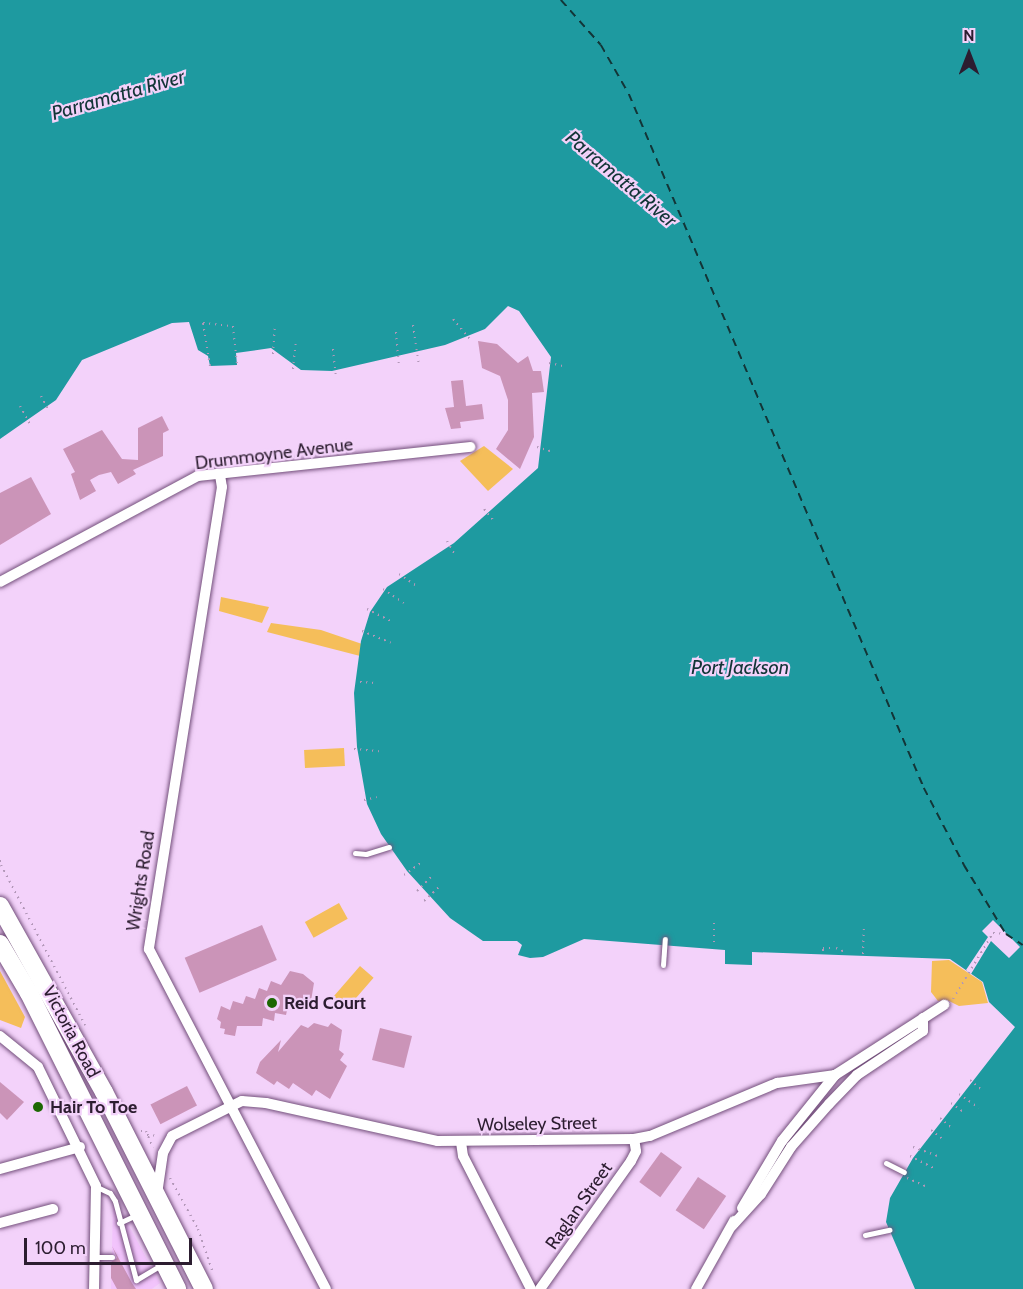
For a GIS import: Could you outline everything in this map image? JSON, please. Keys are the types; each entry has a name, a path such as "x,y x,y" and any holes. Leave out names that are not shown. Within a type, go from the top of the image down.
{"highway":[{"name":"Victoria Road","path":"0,906 183,1244 210,1286"},
{"name":"Victoria Road","path":"0,944 29,993 177,1289"},
{"path":"177,1289 184,1274 183,1244"}],"street":[{"name":"Drummoyne Avenue","path":"0,582 198,476 470,447"},
{"name":"Wrights Road","path":"220,475 222,487 148,943 153,962 231,1105 326,1289"},
{"name":"Wolseley Street","path":"157,1195 162,1159 172,1136 231,1105 255,1100 411,1137 461,1142 633,1139 650,1136 777,1083 835,1074 944,1005"},
{"path":"732,1226 761,1194 791,1147 829,1104 857,1075 923,1031 923,1018"},
{"path":"0,1036 38,1067 80,1147 96,1186 94,1289"},
{"path":"696,1289 782,1142 835,1074"},
{"name":"Raglan Street","path":"540,1289 631,1161 636,1151 633,1139"},
{"path":"461,1142 463,1156 531,1289"},
{"path":"0,1169 80,1147"},
{"path":"0,1223 53,1209"}],"lane":[{"path":"355,853 366,854 389,847"},
{"path":"663,965 665,939"},
{"path":"886,1163 904,1172"},
{"path":"96,1186 110,1193 136,1280 165,1262"},
{"path":"119,1223 139,1213"},
{"path":"865,1235 889,1230"},
{"path":"94,1257 111,1257"}],"path":[{"path":"453,319 470,339"},
{"path":"210,366 203,323 233,326 237,364"},
{"path":"413,325 419,366"},
{"path":"273,354 275,328"},
{"path":"396,332 399,368"},
{"path":"293,369 297,340"},
{"path":"333,349 336,376"},
{"path":"549,363 563,366"},
{"path":"41,396 49,411"},
{"path":"20,406 30,424"},
{"path":"537,447 554,453"},
{"path":"484,509 495,522"},
{"path":"447,541 454,553"},
{"path":"399,574 417,586"},
{"path":"382,590 404,603"},
{"path":"367,609 392,622"},
{"path":"362,631 391,644"},
{"path":"360,682 375,683"},
{"path":"354,749 379,751"},
{"path":"364,800 377,797"},
{"path":"0,860 88,1032"},
{"path":"404,875 422,862"},
{"path":"417,891 433,875"},
{"path":"424,902 441,885"},
{"path":"714,923 714,945"},
{"path":"863,954 864,929"},
{"path":"944,1005 950,1009 955,993 993,933 1006,934"},
{"path":"823,951 823,948 830,948"},
{"path":"836,948 844,952"},
{"path":"970,1080 982,1090"},
{"path":"959,1094 979,1108"},
{"path":"951,1103 965,1113"},
{"path":"940,1118 953,1129"},
{"path":"137,1126 147,1135 162,1159 168,1161 167,1173 198,1229 210,1286"},
{"path":"931,1130 944,1140"},
{"path":"147,1135 156,1135"},
{"path":"913,1147 938,1156"},
{"path":"910,1156 934,1168"},
{"path":"897,1174 927,1187"}],"shaded area":[{"path":"484,446 513,469 488,491 460,461"},
{"path":"221,597 269,607 262,623 219,611"},
{"path":"271,623 321,630 365,645 364,657 267,632"},
{"path":"344,748 345,766 305,768 304,750"},
{"path":"339,903 348,919 314,938 305,922"},
{"path":"949,960 982,982 988,1003 959,1006 947,1000 938,1001 931,992 932,961"},
{"path":"360,966 374,978 347,1008 334,996"},
{"path":"0,971 25,1017 21,1028 0,1020"},
{"path":"117,1204 160,1283 152,1289 111,1289 113,1205"}],"water":[{"name":"Port Jackson","path":"0,0 1023,0 1023,1289 915,1289 886,1222 890,1198 913,1158 1015,1027 989,1002 983,982 950,959 752,952 752,965 725,964 725,950 584,939 543,957 530,958 518,955 522,945 517,941 483,941 450,918 407,871 381,834 367,804 357,747 354,693 361,641 370,612 387,587 454,543 538,468 551,357 519,311 508,306 485,329 445,345 332,371 301,370 271,348 236,353 237,365 210,366 208,356 198,350 189,322 172,323 82,360 56,400 0,439"}],"pier":[{"path":"993,920 1020,947 1009,958 991,941 971,974 966,970 988,937 982,931"}],"building":[{"path":"478,341 497,344 518,363 528,356 533,371 541,371 544,392 532,393 534,437 520,469 496,449 508,430 508,400 500,376 482,368"},
{"path":"463,380 466,406 482,404 484,419 460,422 461,428 451,429 445,408 454,407 451,381"},
{"path":"162,416 169,430 163,433 163,456 133,470 136,474 118,484 111,472 99,475 90,480 96,491 80,500 71,474 75,472 63,449 102,430 122,459 138,460 138,428"},
{"path":"31,477 51,514 0,545 0,493"},
{"path":"262,925 277,960 200,993 185,958"},
{"name":"Reid Court","path":"290,971 303,974 314,983 311,1001 301,1002 299,1008 288,1006 286,1015 275,1013 274,1021 263,1018 262,1026 237,1026 235,1036 224,1034 225,1029 220,1028 221,1022 217,1019 221,1006 230,1010 233,1001 243,1004 246,996 255,999 259,988 267,991 271,981 281,985"},
{"path":"314,1023 328,1027 331,1023 342,1030 339,1050 344,1054 340,1060 347,1066 330,1099 316,1090 312,1096 293,1083 289,1089 277,1081 274,1085 256,1073 260,1062 281,1040 278,1052 301,1025 308,1028"},
{"path":"380,1028 412,1036 404,1068 372,1060"},
{"path":"0,1082 24,1102 7,1120 0,1113"},
{"path":"187,1086 197,1106 160,1124 150,1105"},
{"path":"661,1152 682,1167 660,1197 639,1182"},
{"path":"698,1177 726,1196 704,1229 676,1210"},
{"path":"112,1246 136,1289 117,1289 111,1278 111,1262 117,1258"}],"ferry route":[{"path":"561,0 601,45 629,94 924,788 964,865 1006,934 1023,945"}],"place":[{"name":"Reid Court","path":"272,1003"},
{"name":"Hair To Toe","path":"38,1107"}],"water label":[{"name":"Parramatta River","path":"118,95"},
{"name":"Parramatta River","path":"621,179"}]}
